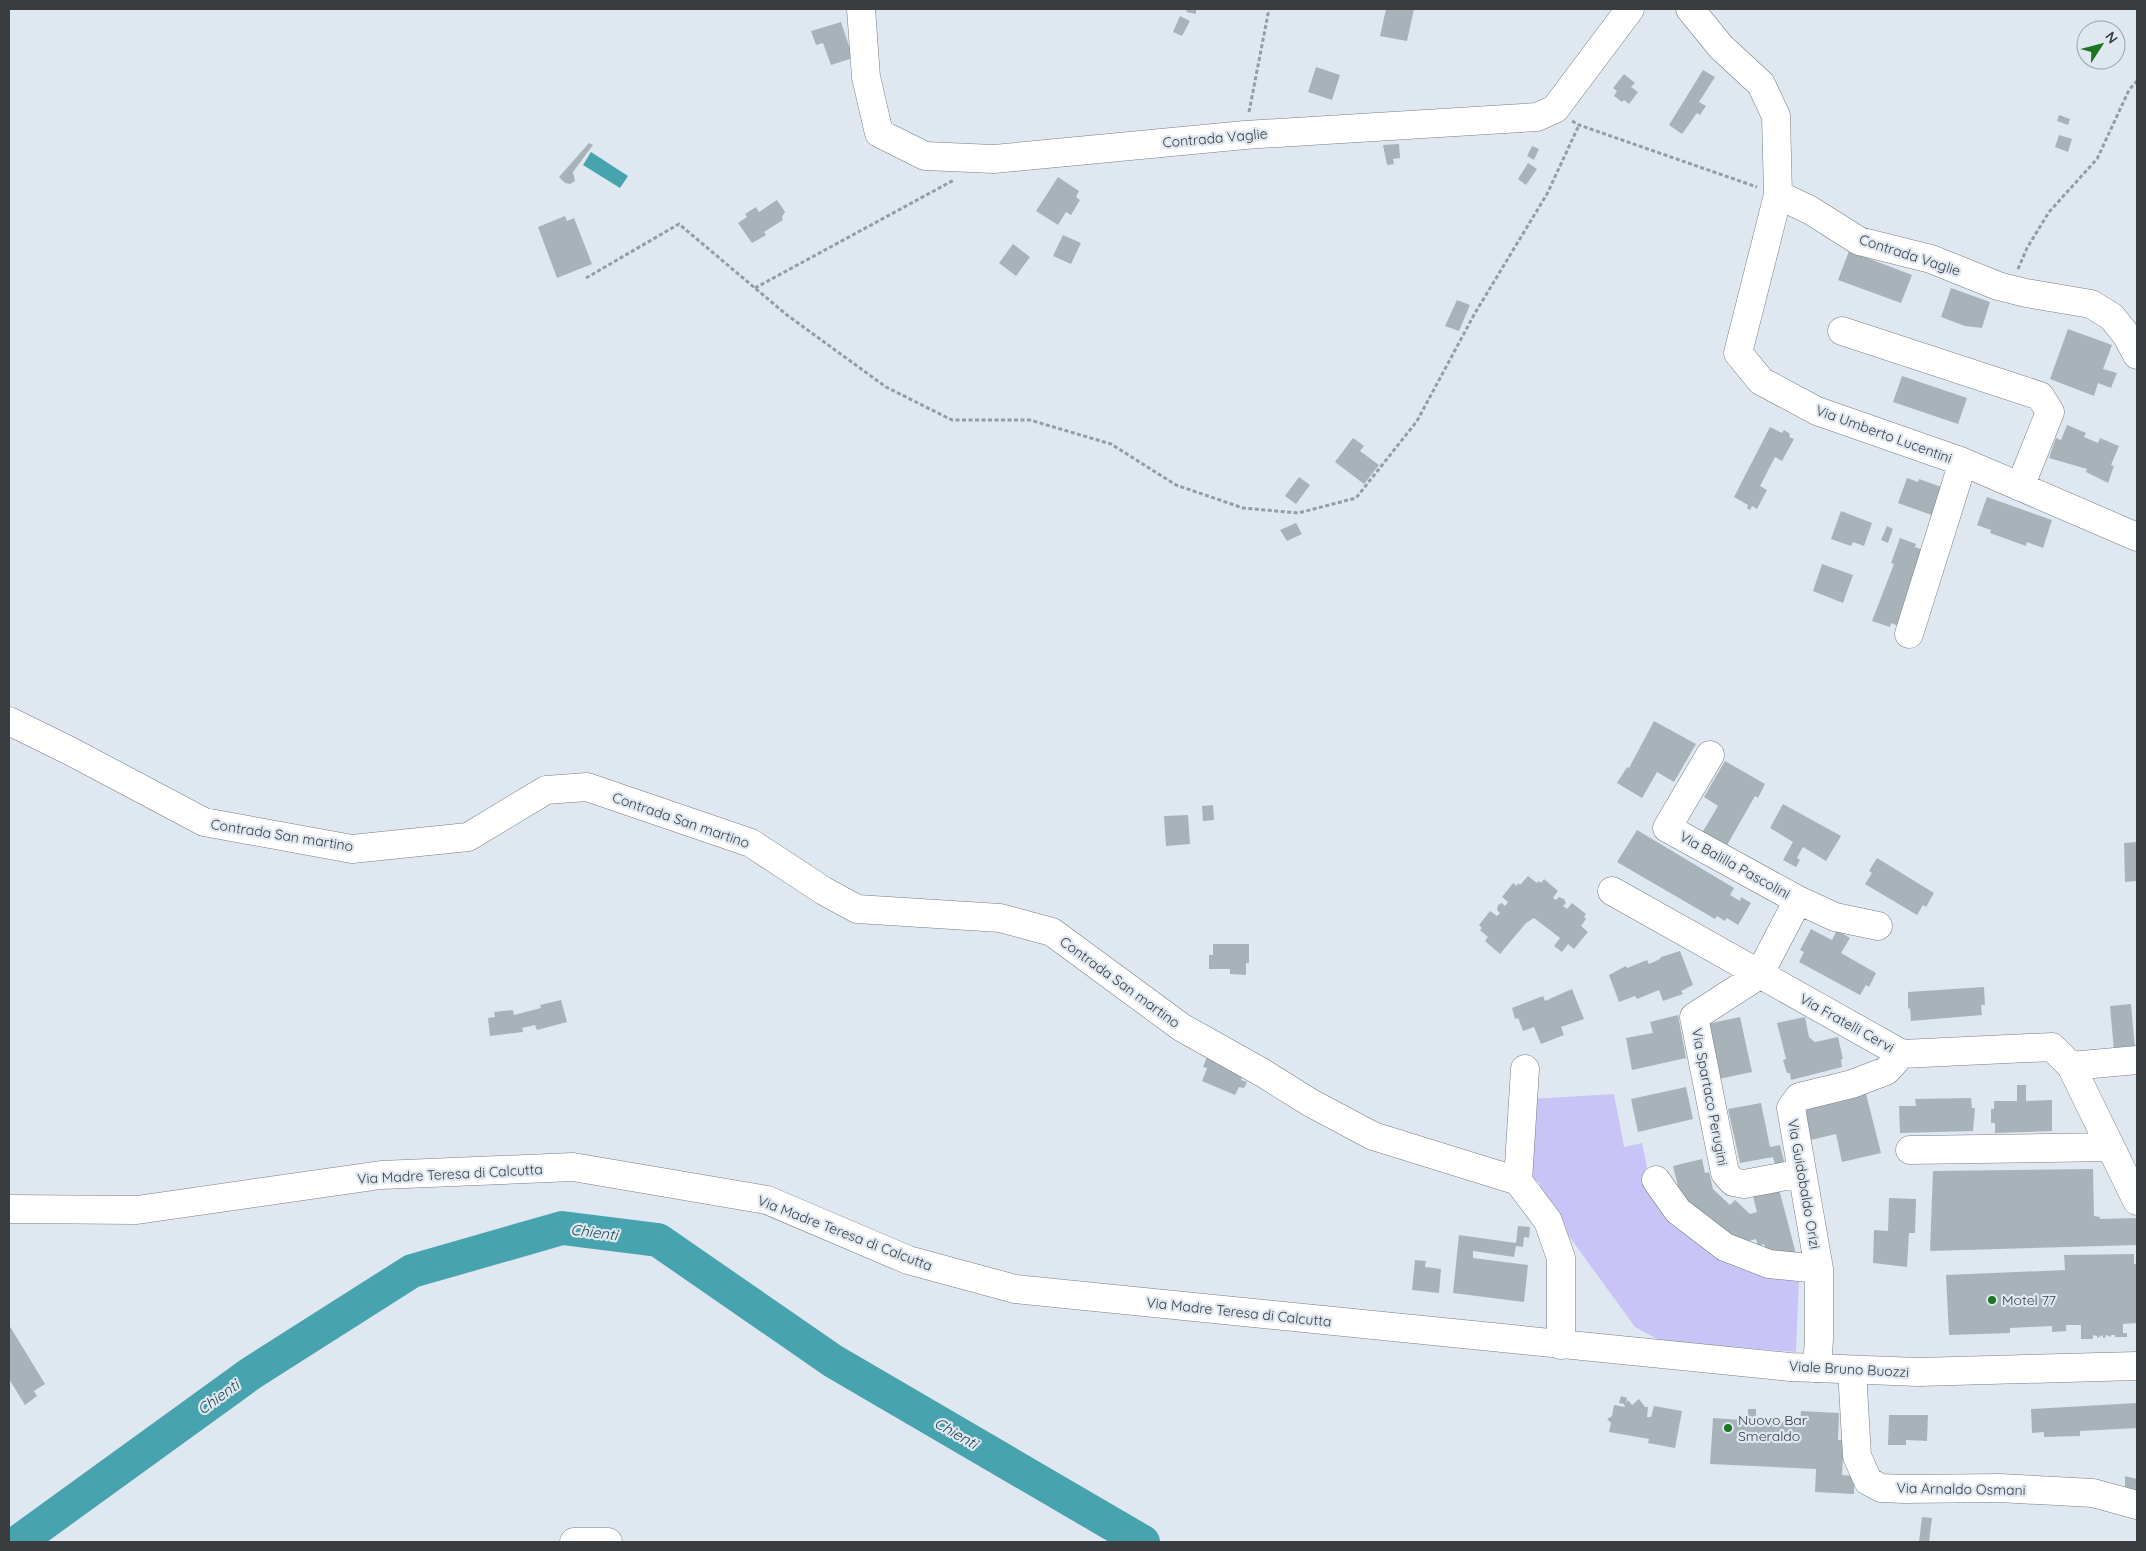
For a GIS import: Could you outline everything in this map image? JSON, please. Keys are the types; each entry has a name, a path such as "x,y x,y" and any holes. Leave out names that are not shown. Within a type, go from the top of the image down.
{"main road":[{"name":"Contrada Vaglie","path":"862,9 866,77 879,133 925,156 994,159 1245,135 1537,117 1556,109"},
{"path":"1556,109 1630,9"},
{"path":"1690,9 1721,47 1760,84 1776,116 1778,194"},
{"name":"Contrada Vaglie","path":"1778,194 1810,210 1859,241 1932,259 1998,286 2026,293 2091,304 2112,317 2127,336 2137,355"},
{"name":"Via Umberto Lucentini","path":"1778,194 1738,353 1761,381 1817,411 1963,462 2137,537"},
{"path":"1842,331 2040,396 2050,412 2020,487"},
{"path":"1909,634 1963,462"},
{"name":"Contrada San martino","path":"9,721 204,822 352,849 468,837 546,790 587,787 750,843 824,891 857,909 1000,918 1052,932 1181,1028 1263,1073 1311,1103 1373,1136 1518,1181"},
{"name":"Via Balilla Pascolini","path":"1710,755 1667,828 1798,900 1835,917 1878,926"},
{"name":"Via Fratelli Cervi","path":"1612,891 1902,1054 2052,1047 2071,1066 2137,1201"},
{"name":"Via Balilla Pascolini","path":"1759,975 1798,900"},
{"name":"Via Spartaco Perugini","path":"1759,975 1694,1018 1725,1173 1733,1182 1744,1184 1802,1173"},
{"name":"Via Guidobaldo Orizi","path":"1817,1368 1819,1269 1791,1108 1799,1097 1852,1084 1886,1071 1902,1054"},
{"path":"2071,1066 2137,1060"},
{"path":"1525,1069 1518,1181 1548,1221 1561,1258 1561,1345"},
{"path":"1910,1150 2110,1147"},
{"name":"Via Madre Teresa di Calcutta","path":"9,1209 136,1210 381,1175 573,1167 767,1200 908,1260 1015,1289 1561,1345"},
{"path":"1656,1180 1678,1211 1725,1247 1769,1264 1819,1269"},
{"name":"Viale Bruno Buozzi","path":"1561,1345 1852,1370 1918,1372 2137,1366"},
{"name":"Via Arnaldo Osmani","path":"1852,1370 1857,1456 1868,1481 1881,1488 1999,1488 2093,1493 2137,1505"},
{"path":"574,1542 608,1542"}],"path":[{"path":"1245,135 1269,9"},
{"path":"2026,293 2015,276 2027,248 2049,212 2096,159 2129,90 2137,81"},
{"path":"1556,109 1579,125 1778,194"},
{"path":"586,278 679,224 786,315 886,387 952,420 1030,420 1110,444 1176,485 1243,508 1298,513 1356,498 1416,421 1475,313 1548,194 1579,125"},
{"path":"755,288 960,177"}],"shaded area":[{"path":"1614,1094 1624,1147 1642,1143 1653,1197 1799,1278 1796,1352 1661,1341 1635,1327 1539,1195 1540,1183 1522,1172 1530,1099"}],"water":[{"path":"591,152 628,176 620,188 583,165"}],"building":[{"path":"1187,9 1196,9 1196,14 1186,12"},
{"path":"1386,9 1414,9 1407,41 1380,36"},
{"path":"1180,16 1190,21 1182,36 1173,32"},
{"path":"841,22 853,58 831,65 823,43 816,45 811,31"},
{"path":"1316,67 1340,75 1332,100 1308,92"},
{"path":"1703,70 1715,77 1699,102 1706,106 1700,115 1697,113 1682,134 1669,125"},
{"path":"1624,74 1635,83 1631,87 1638,92 1629,104 1624,100 1622,102 1614,96 1617,91 1613,88"},
{"path":"2059,115 2070,119 2068,125 2057,121"},
{"path":"2059,135 2072,139 2068,152 2055,147"},
{"path":"589,143 593,145 573,172 575,181 570,184 565,183 559,177"},
{"path":"1399,144 1400,158 1393,159 1394,164 1387,165 1383,145"},
{"path":"1532,146 1539,149 1534,160 1527,156"},
{"path":"1528,163 1537,169 1526,185 1518,179"},
{"path":"1058,177 1079,191 1076,197 1080,200 1071,215 1066,212 1058,225 1036,211"},
{"path":"777,200 785,212 782,217 783,220 764,232 766,235 752,243 738,223 747,217 745,214 756,207 759,212"},
{"path":"565,216 567,221 574,218 592,264 557,278 538,227"},
{"path":"1063,235 1081,243 1071,264 1053,256"},
{"path":"1013,244 1030,257 1016,276 999,263"},
{"path":"1849,251 1912,275 1901,303 1838,280"},
{"path":"1951,288 1990,302 1982,328 1965,326 1941,317"},
{"path":"1457,300 1470,305 1459,331 1445,326"},
{"path":"2068,329 2112,345 2103,369 2117,373 2111,388 2098,383 2094,396 2050,379"},
{"path":"1902,376 1967,398 1958,424 1893,402"},
{"path":"2067,425 2086,433 2084,437 2098,443 2100,438 2119,446 2111,465 2114,466 2108,483 2086,472 2087,469 2049,458 2056,438 2061,440"},
{"path":"1770,427 1782,433 1784,430 1790,434 1789,437 1794,439 1782,461 1775,457 1760,486 1767,490 1757,509 1752,506 1750,510 1747,508 1748,505 1734,497"},
{"path":"1353,438 1364,446 1360,451 1379,465 1364,484 1335,462"},
{"path":"1299,477 1310,485 1296,504 1285,496"},
{"path":"1907,478 1918,482 1919,479 1950,490 1940,518 1898,503"},
{"path":"1987,497 2052,520 2043,548 2027,542 2026,546 1990,533 1991,530 1977,525"},
{"path":"1841,511 1872,523 1864,546 1853,542 1851,546 1831,539"},
{"path":"1296,523 1302,534 1287,541 1280,530"},
{"path":"1887,526 1893,529 1888,543 1881,540"},
{"path":"1900,538 1916,544 1915,547 1931,553 1906,629 1891,623 1890,627 1872,621 1894,564 1891,563"},
{"path":"1822,564 1853,575 1843,603 1813,591"},
{"path":"1654,721 1696,744 1674,782 1657,772 1642,798 1617,783 1627,767 1629,768"},
{"path":"1725,761 1765,784 1758,798 1755,796 1726,847 1702,833 1718,806 1704,797"},
{"path":"1783,804 1841,836 1826,861 1803,847 1797,858 1800,860 1796,867 1783,860 1793,842 1770,828"},
{"path":"1213,805 1214,820 1203,821 1202,806"},
{"path":"1188,815 1190,844 1166,846 1164,816"},
{"path":"1637,830 1734,888 1730,895 1740,901 1741,897 1751,903 1738,925 1727,918 1725,921 1717,916 1715,919 1617,862"},
{"path":"2137,842 2137,881 2125,882 2124,843"},
{"path":"1877,858 1934,893 1926,907 1923,905 1917,915 1865,884 1872,873 1869,871"},
{"path":"1528,876 1537,883 1539,881 1541,883 1544,879 1558,891 1553,898 1556,900 1559,897 1564,899 1566,903 1563,906 1567,909 1572,903 1586,914 1584,917 1586,919 1581,926 1588,932 1574,949 1568,944 1562,952 1554,946 1560,938 1534,918 1526,923 1500,954 1485,941 1488,937 1480,930 1482,928 1479,925 1490,911 1497,916 1500,913 1497,910 1498,905 1502,903 1505,906 1508,902 1502,897 1513,883 1517,886 1518,883 1520,885"},
{"path":"1811,929 1832,940 1837,930 1850,938 1841,953 1876,973 1869,987 1866,985 1860,995 1799,962 1804,952 1800,950"},
{"path":"1213,944 1249,944 1249,963 1246,963 1246,975 1230,974 1230,969 1209,969 1209,955 1213,955"},
{"path":"1680,951 1693,985 1681,991 1683,994 1663,1001 1659,990 1637,999 1635,996 1619,1002 1609,975 1626,966 1627,968 1647,960 1649,964 1661,957"},
{"path":"1984,987 1985,1005 1981,1005 1982,1015 1911,1021 1910,1008 1908,1009 1908,992"},
{"path":"1572,989 1584,1019 1561,1027 1564,1035 1541,1044 1534,1027 1523,1031 1518,1018 1515,1019 1512,1008 1543,996 1545,1001"},
{"path":"561,1000 567,1022 537,1030 535,1025 522,1028 523,1032 490,1036 488,1018 495,1017 494,1012 513,1010 514,1015 541,1008 540,1005"},
{"path":"2131,1004 2135,1049 2114,1051 2110,1006"},
{"path":"1678,1015 1686,1058 1632,1070 1626,1038 1653,1033 1650,1022"},
{"path":"1740,1017 1752,1072 1719,1079 1707,1024"},
{"path":"1805,1017 1809,1037 1815,1042 1838,1037 1843,1059 1841,1059 1842,1067 1791,1080 1790,1073 1787,1073 1783,1060 1786,1059 1777,1023"},
{"path":"1207,1057 1244,1073 1241,1080 1247,1082 1244,1088 1239,1087 1235,1095 1202,1081 1207,1068 1203,1067"},
{"path":"2017,1085 2026,1085 2026,1101 2052,1100 2052,1131 1995,1133 1995,1123 1991,1123 1991,1109 1994,1109 1994,1101 2017,1101"},
{"path":"1864,1086 1881,1153 1842,1162 1836,1134 1811,1140 1800,1102"},
{"path":"1686,1087 1693,1119 1638,1132 1631,1099"},
{"path":"1971,1098 1972,1108 1975,1108 1973,1131 1900,1133 1899,1106 1916,1106 1915,1099"},
{"path":"1761,1103 1770,1147 1780,1145 1785,1165 1776,1168 1773,1157 1740,1163 1728,1109"},
{"path":"1702,1159 1705,1173 1709,1172 1713,1189 1730,1205 1735,1200 1750,1214 1757,1212 1753,1196 1779,1189 1796,1254 1768,1255 1764,1244 1758,1246 1756,1239 1742,1243 1715,1222 1712,1225 1680,1194 1673,1166"},
{"path":"2093,1169 2094,1216 2100,1217 2100,1219 2137,1218 2137,1245 1930,1251 1933,1171"},
{"path":"1889,1198 1916,1199 1915,1233 1909,1233 1907,1267 1873,1263 1874,1230 1888,1231"},
{"path":"1518,1226 1530,1227 1529,1238 1524,1237 1523,1247 1516,1246 1514,1257 1473,1251 1473,1258 1528,1265 1524,1302 1453,1293 1459,1235 1516,1243"},
{"path":"2134,1254 2134,1264 2137,1264 2137,1323 2123,1324 2123,1333 2127,1333 2127,1337 2111,1335 2111,1337 2106,1335 2103,1338 2103,1335 2097,1338 2097,1336 2093,1335 2093,1339 2081,1339 2081,1325 2066,1325 2066,1331 2052,1332 2052,1326 2010,1328 2010,1333 1949,1335 1946,1275 2065,1270 2064,1255"},
{"path":"1415,1260 1426,1261 1425,1267 1441,1269 1439,1293 1412,1290"},
{"path":"9,1325 45,1384 34,1391 37,1396 25,1405 9,1379"},
{"path":"1621,1396 1627,1398 1626,1403 1628,1400 1632,1405 1639,1399 1645,1407 1648,1407 1647,1417 1651,1417 1654,1406 1682,1411 1675,1448 1648,1443 1649,1439 1609,1432 1611,1423 1607,1419 1612,1416 1614,1405 1625,1407 1624,1404 1619,1403"},
{"path":"2137,1403 2137,1428 2080,1431 2080,1436 2044,1437 2044,1432 2032,1433 2031,1409"},
{"path":"1748,1409 1756,1409 1756,1417 1761,1417 1761,1421 1800,1423 1801,1411 1839,1413 1838,1440 1844,1440 1842,1475 1854,1476 1854,1494 1815,1492 1816,1469 1710,1464 1713,1418 1742,1420 1743,1417 1748,1417"},
{"path":"1889,1415 1928,1415 1927,1441 1906,1440 1906,1445 1888,1445"},
{"path":"2125,1476 2137,1479 2137,1494 2125,1491"},
{"path":"1922,1517 1932,1518 1929,1542 1919,1542"}],"waterway":[{"name":"Chienti","path":"18,1542 250,1374 412,1271 562,1228 658,1240 833,1361 1143,1542"}],"place":[{"name":"Motel 77","path":"1992,1300"},
{"name":"Nuovo Bar Smeraldo","path":"1728,1428"}]}
